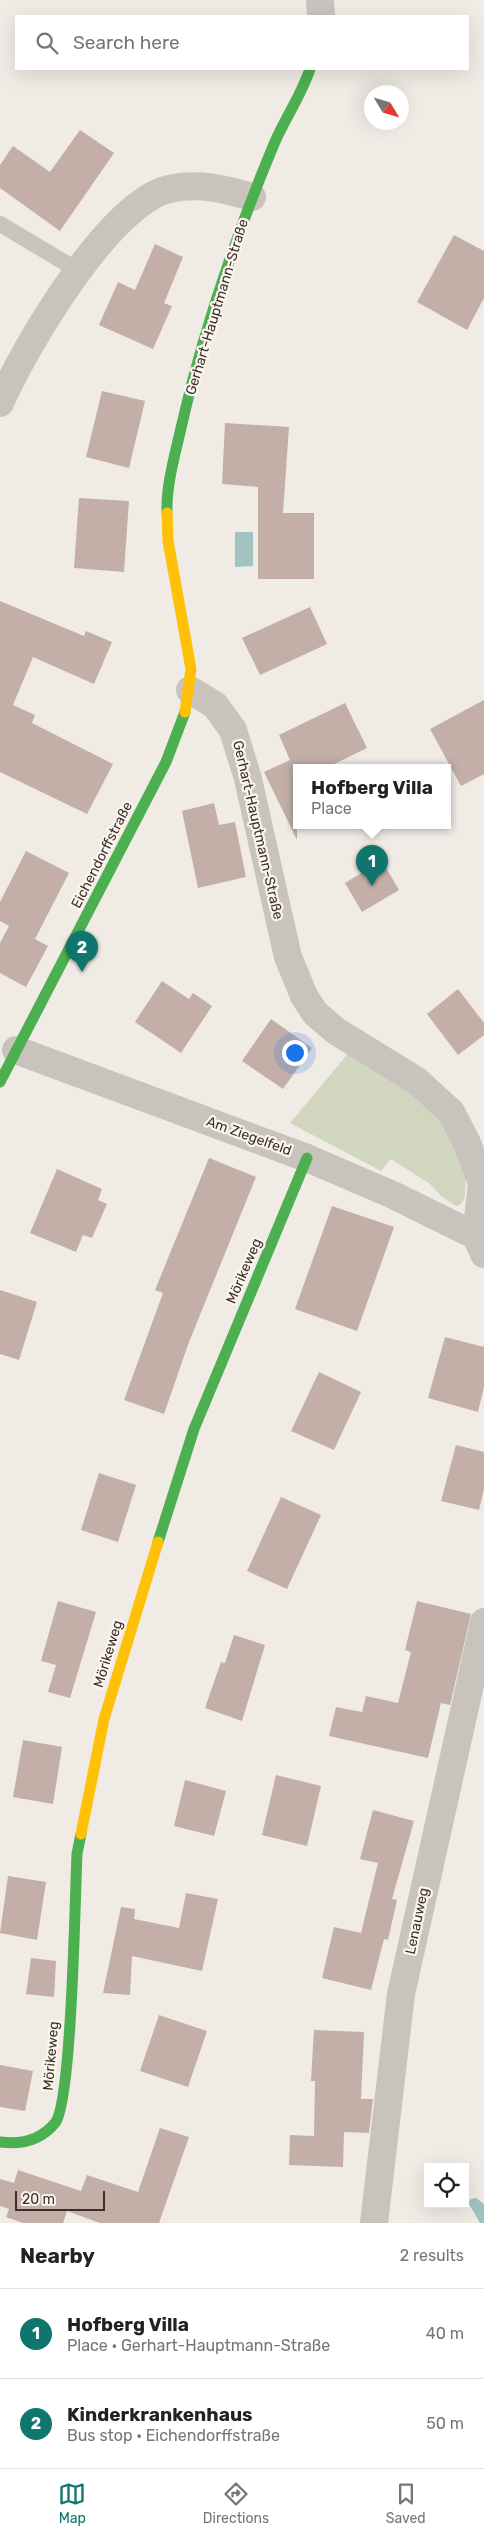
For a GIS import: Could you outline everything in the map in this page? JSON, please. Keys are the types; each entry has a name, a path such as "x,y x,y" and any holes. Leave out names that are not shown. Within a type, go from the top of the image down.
{"street":[{"path":"320,0 321,15"},
{"name":"Gerhart-Hauptmann-Straße","path":"310,70 303,90 278,135 252,197 194,370 170,481 167,507 168,541 189,647 190,690 215,705 233,730 248,779 288,957 304,996 315,1012 336,1031 417,1081 451,1112 467,1143 482,1183 480,1245"},
{"path":"0,403 47,318 99,243 120,220 146,199 168,189 195,185 222,188 252,197"},
{"name":"Eichendorffstraße","path":"0,1082 166,762 185,713 190,690"},
{"name":"Am Ziegelfeld","path":"16,1050 307,1158 393,1195 480,1245"},
{"name":"Mörikeweg","path":"0,2142 17,2144 38,2138 56,2122 66,2078 77,1854 104,1719 148,1572 194,1429 307,1158"},
{"name":"Lenauweg","path":"374,2223 401,1994 484,1622"}],"lane":[{"path":"0,224 79,271"}],"green space":[{"path":"352,1049 381,1068 442,1118 466,1176 465,1197 461,1204 456,1206 441,1196 430,1184 391,1159 381,1171 290,1123"}],"water":[{"path":"235,532 253,532 253,566 235,567"},
{"path":"476,2198 484,2204 484,2223 480,2223 469,2204 471,2199"}],"building":[{"path":"80,130 114,153 60,231 0,188 0,165 13,146 50,172"},
{"path":"454,235 484,251 484,298 467,330 417,302"},
{"path":"155,244 183,257 164,303 172,306 153,349 99,325 118,282 135,290"},
{"path":"102,391 145,401 129,468 86,457"},
{"path":"225,423 289,427 283,513 314,513 314,579 258,579 258,487 222,484"},
{"path":"79,498 129,501 124,572 74,568"},
{"path":"0,601 84,636 86,631 112,642 94,684 33,657 13,705 35,715 32,723 113,764 87,814 0,772"},
{"path":"310,607 327,644 260,675 242,638"},
{"path":"484,700 484,774 461,786 451,764 449,764 430,729"},
{"path":"345,703 367,748 334,764 293,764 293,829 297,829 297,840 264,772 290,760 279,735"},
{"path":"214,803 219,825 235,822 246,877 198,888 182,811"},
{"path":"26,851 69,873 35,939 48,946 26,987 0,973 0,943 9,926 0,921 0,902"},
{"path":"382,861 399,890 362,912 345,883"},
{"path":"162,981 189,999 193,993 212,1006 181,1053 135,1022"},
{"path":"458,989 484,1023 484,1035 458,1055 427,1014"},
{"path":"271,1019 312,1048 283,1089 242,1061"},
{"path":"209,1158 256,1177 189,1342 164,1414 124,1400 163,1293 155,1290"},
{"path":"57,1169 102,1189 98,1200 107,1204 92,1238 83,1235 76,1252 30,1233"},
{"path":"332,1206 394,1227 357,1331 295,1309"},
{"path":"0,1290 37,1302 19,1360 0,1354"},
{"path":"445,1337 484,1347 484,1387 478,1412 428,1398"},
{"path":"319,1372 361,1392 334,1450 291,1431"},
{"path":"456,1445 484,1452 484,1489 479,1510 441,1501"},
{"path":"99,1473 136,1485 118,1542 81,1530"},
{"path":"281,1497 321,1515 287,1589 247,1571"},
{"path":"58,1601 96,1612 70,1698 48,1692 56,1665 41,1661"},
{"path":"417,1601 471,1614 450,1705 441,1703 428,1758 329,1736 336,1707 362,1712 366,1696 398,1703 411,1652 405,1650"},
{"path":"234,1635 265,1645 242,1721 205,1708 221,1662 225,1663"},
{"path":"23,1740 62,1747 53,1804 13,1797"},
{"path":"276,1775 321,1786 307,1846 262,1835"},
{"path":"185,1780 226,1791 214,1836 174,1826"},
{"path":"373,1810 414,1821 392,1899 397,1900 388,1940 384,1939 371,1990 322,1978 334,1927 361,1933 378,1863 360,1859"},
{"path":"8,1876 46,1882 37,1940 0,1933"},
{"path":"186,1893 218,1899 202,1971 132,1956 130,1995 103,1993 121,1907 135,1909 134,1919 179,1928"},
{"path":"31,1958 56,1961 54,1997 26,1994"},
{"path":"159,2015 207,2031 188,2087 140,2071"},
{"path":"314,2030 364,2032 361,2099 373,2099 369,2133 344,2132 343,2167 289,2165 290,2135 314,2136 315,2081 311,2081"},
{"path":"0,2065 33,2071 25,2111 0,2107"},
{"path":"160,2128 189,2137 159,2223 100,2223 67,2211 63,2223 23,2223 6,2217 9,2209 0,2206 0,2179 14,2183 18,2170 81,2191 87,2175 138,2192"}],"traffic: fast":[{"path":"167,513 169,481 199,356 210,320 234,248 274,144 310,70"},
{"path":"0,1082 166,762 185,712"},
{"path":"158,1542 194,1429 307,1158"},
{"path":"0,2142 15,2143 37,2138 55,2123 61,2107 69,2040 77,1854 81,1834"}],"traffic: slow":[{"path":"167,513 168,541 191,669 185,712"},
{"path":"81,1834 104,1719 158,1542"}],"place":[{"name":"Hofberg Villa","path":"372,886"},
{"name":"Kinderkrankenhaus","path":"82,972"}]}
